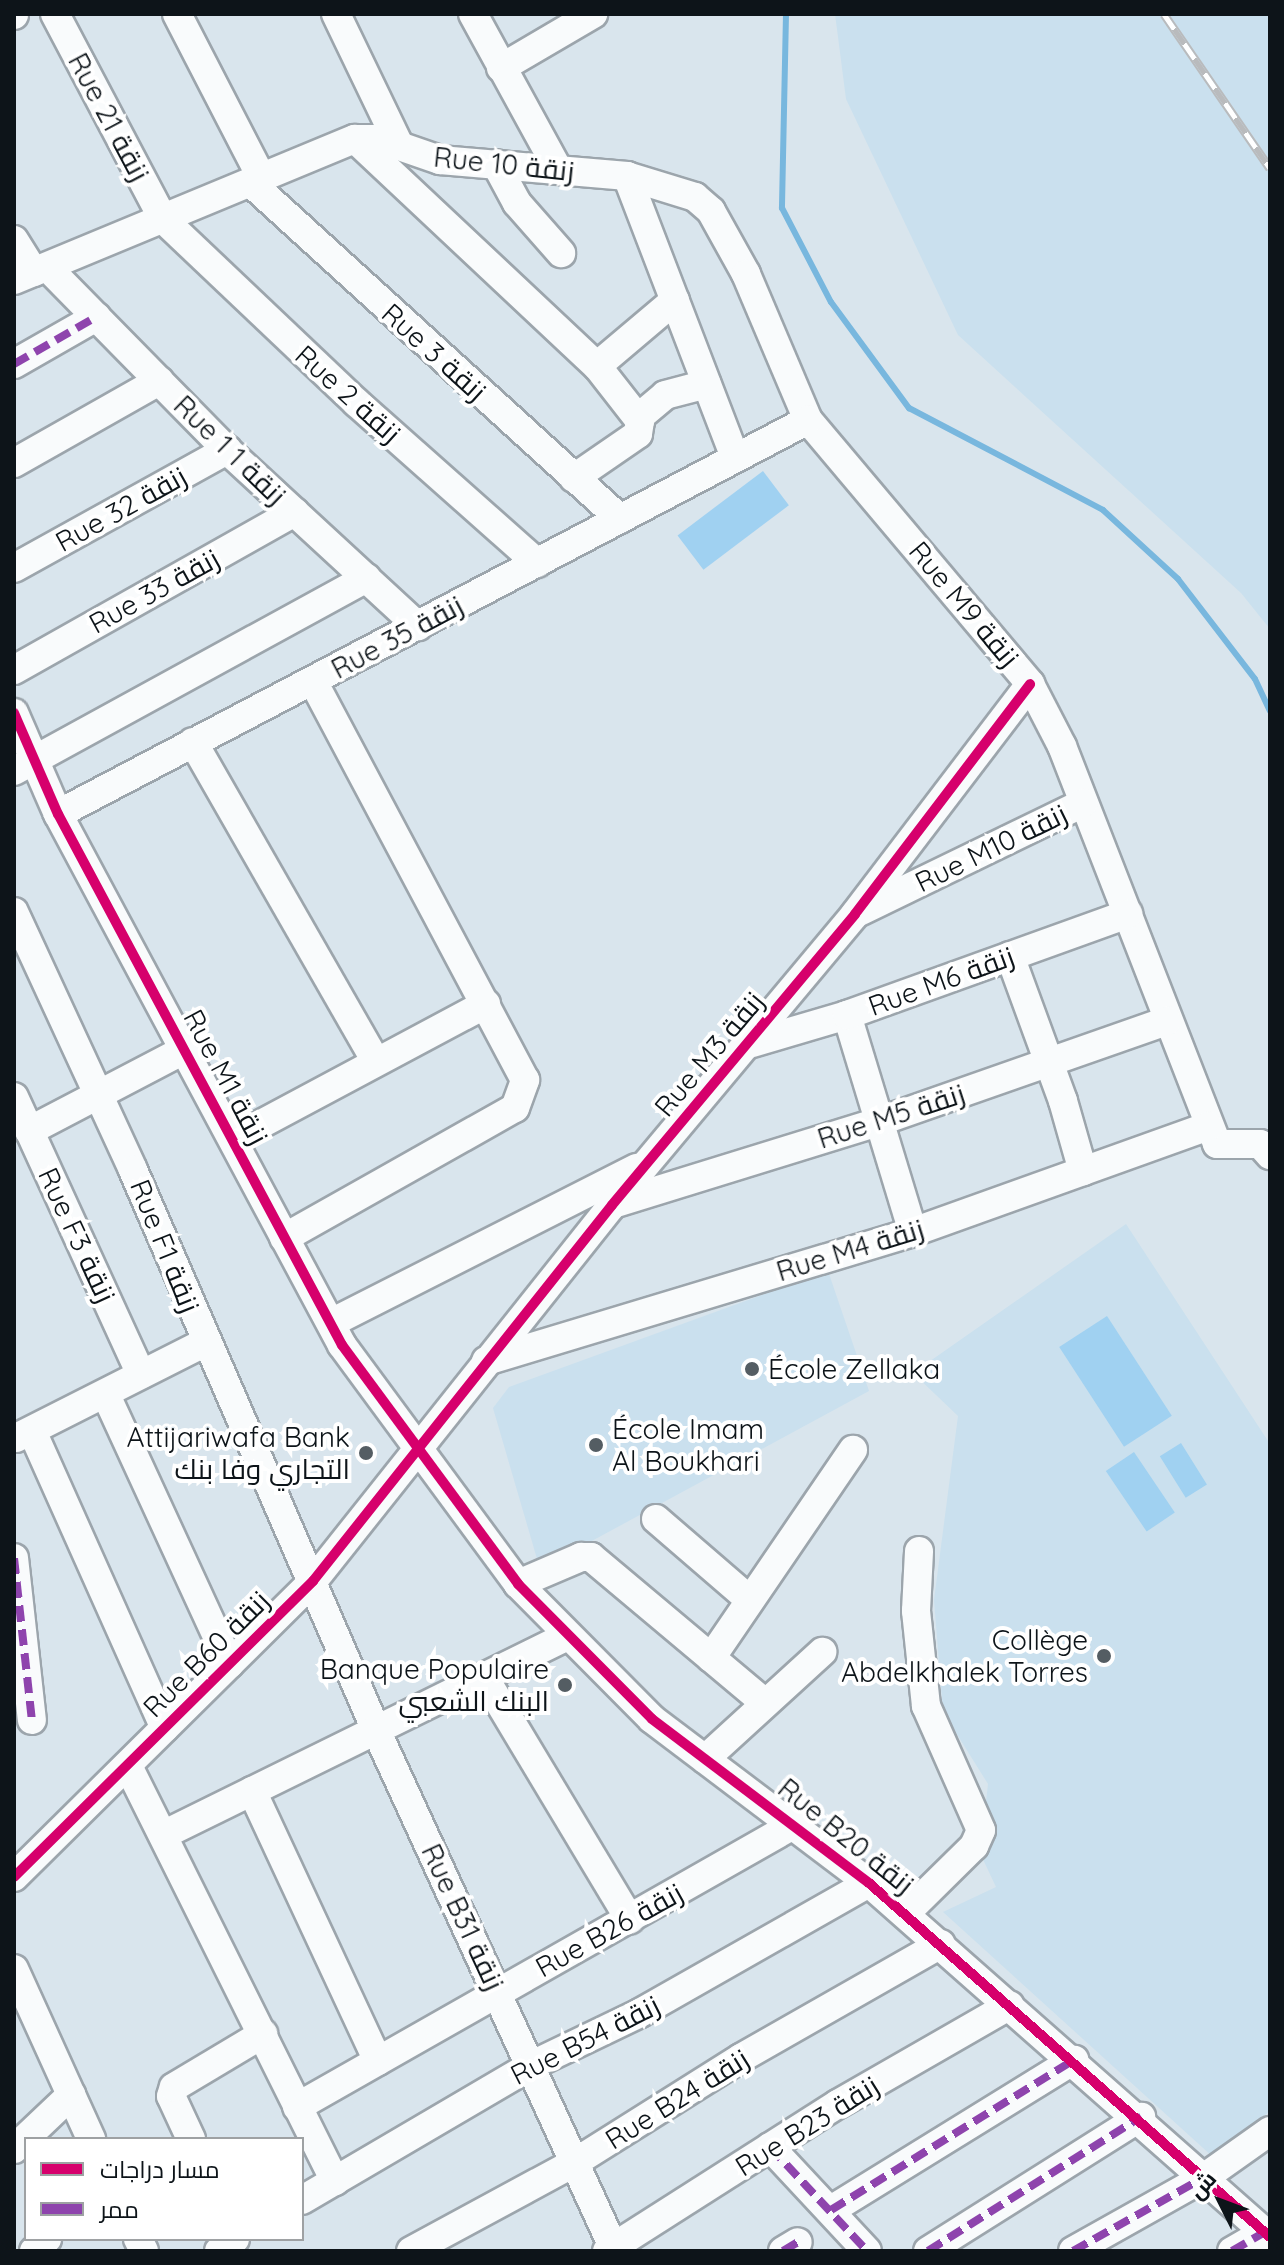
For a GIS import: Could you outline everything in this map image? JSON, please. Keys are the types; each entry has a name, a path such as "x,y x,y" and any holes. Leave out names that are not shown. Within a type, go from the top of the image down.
{"street":[{"name":"Rue 21 زنقة","path":"55,14 163,219"},
{"path":"177,14 256,181"},
{"path":"336,14 399,145"},
{"path":"473,14 558,169"},
{"path":"501,68 593,14"},
{"path":"32,273 355,139 597,366 638,418 642,426 638,434 574,478"},
{"name":"Rue 10 زنقة","path":"355,139 399,145 440,160 627,176"},
{"path":"496,164 517,203 561,253"},
{"path":"627,176 735,458"},
{"name":"Rue M9 زنقة","path":"627,176 695,197 723,226 808,420 1030,684 1128,914 1209,1126"},
{"name":"Rue 3 زنقة","path":"256,181 620,519"},
{"name":"Rue 2 زنقة","path":"163,219 357,403 537,563"},
{"name":"Rue 1 زنقة 1","path":"14,240 32,273 96,317 227,450 418,626"},
{"path":"597,366 675,300"},
{"path":"14,364 96,317"},
{"path":"14,463 159,381"},
{"path":"638,418 665,395 707,384"},
{"name":"Rue 35 زنقة","path":"58,814 808,420"},
{"name":"Rue 32 زنقة","path":"14,568 227,450"},
{"name":"Rue 33 زنقة","path":"14,670 294,512"},
{"path":"23,766 367,578"},
{"path":"284,1238 515,1108 525,1080 313,681"},
{"name":"Rue M3 زنقة","path":"417,1450 612,1205 752,1043 855,914 1030,684"},
{"name":"Rue M1 زنقة","path":"14,713 23,766 58,814 331,1323 417,1450"},
{"path":"193,742 375,1060"},
{"name":"Rue M10 زنقة","path":"855,914 1083,803"},
{"name":"Rue F1 زنقة","path":"14,912 101,1097 204,1343 313,1581"},
{"name":"Rue M6 زنقة","path":"752,1043 847,1015 1128,914"},
{"path":"1010,956 1083,1171"},
{"path":"233,1139 375,1060 486,1004"},
{"path":"847,1015 913,1232"},
{"name":"Rue M5 زنقة","path":"612,1205 881,1121 1167,1021"},
{"path":"29,1131 101,1097 184,1050"},
{"name":"Rue F3 زنقة","path":"14,1097 141,1374"},
{"path":"1209,1126 1221,1148 1257,1144 1270,1155"},
{"name":"Rue M4 زنقة","path":"486,1361 913,1232 1209,1126"},
{"path":"331,1323 649,1162"},
{"path":"165,1728 23,1435 204,1343"},
{"path":"106,1395 230,1664"},
{"name":"Rue B60 زنقة","path":"14,1877 313,1581 417,1450"},
{"name":"Rue B20 زنقة","path":"417,1450 518,1584 566,1637 652,1719 795,1824 869,1883 1141,2117 1268,2234"},
{"path":"711,1658 853,1450"},
{"path":"656,1519 750,1600"},
{"path":"905,1914 974,1846 981,1830 926,1706 916,1611 919,1551"},
{"path":"518,1584 586,1555 764,1702"},
{"path":"14,1558 32,1720"},
{"name":"Rue B31 زنقة","path":"313,1581 376,1730 498,1993 612,2250"},
{"path":"165,1834 566,1637"},
{"path":"705,1759 822,1652"},
{"path":"484,1677 630,1920"},
{"path":"128,1766 165,1834 335,2181"},
{"path":"252,1791 378,2061"},
{"name":"Rue B26 زنقة","path":"297,2107 795,1824"},
{"name":"Rue B54 زنقة","path":"304,2199 530,2066 640,2013 869,1883"},
{"name":"Rue B24 زنقة","path":"411,2251 574,2163 741,2058 941,1944"},
{"path":"14,1969 90,2137"},
{"name":"Rue B23 زنقة","path":"612,2250 770,2147 1010,2005"},
{"path":"190,2137 171,2096 174,2087 263,2034"},
{"path":"831,2210 1074,2060"},
{"path":"27,2137 71,2095"},
{"path":"928,2251 1141,2117"},
{"path":"1073,2251 1205,2177 1270,2131"},
{"path":"770,2147 867,2251"},
{"path":"1232,2251 1268,2234"}],"shaded area":[{"path":"835,14 1270,14 1270,629 1241,593 958,335 846,99"},
{"path":"763,471 789,505 703,570 678,535"},
{"name":"Collège Abdelkhalek Torres","path":"1126,1224 1270,1444 1270,2111 1213,2157 943,1912 996,1887 980,1853 988,1784 943,1712 934,1600 958,1416 913,1373"},
{"path":"828,1271 869,1391 540,1569 493,1408 509,1387"},
{"path":"1107,1316 1172,1416 1124,1447 1059,1347"},
{"path":"1181,1443 1207,1485 1186,1498 1160,1456"},
{"path":"1134,1452 1175,1513 1147,1532 1106,1471"}],"waterway":[{"path":"786,14 782,208 831,302 909,408 1103,510 1178,579 1255,679 1270,711"}],"railway":[{"path":"1164,14 1270,168"}],"marked path":[{"path":"14,364 96,317"},
{"path":"14,1558 32,1720"},
{"path":"831,2210 1074,2060"},
{"path":"928,2251 1141,2117"},
{"path":"770,2147 867,2251"},
{"path":"1073,2251 1205,2177"},
{"path":"1232,2251 1265,2232"},
{"path":"783,2251 798,2242"}],"cycle path":[{"path":"14,1877 313,1581 612,1205 855,914 1030,684"},
{"path":"14,713 58,814 342,1345 518,1584 652,1719 869,1883 1270,2237"}],"place":[{"name":"École Zellaka","path":"752,1369"},
{"name":"École Imam Al Boukhari","path":"596,1445"},
{"name":"Attijariwafa Bank التجاري وفا بنك","path":"366,1453"},
{"name":"Collège Abdelkhalek Torres","path":"1104,1656"},
{"name":"Banque Populaire البنك الشعبي","path":"565,1685"}]}
